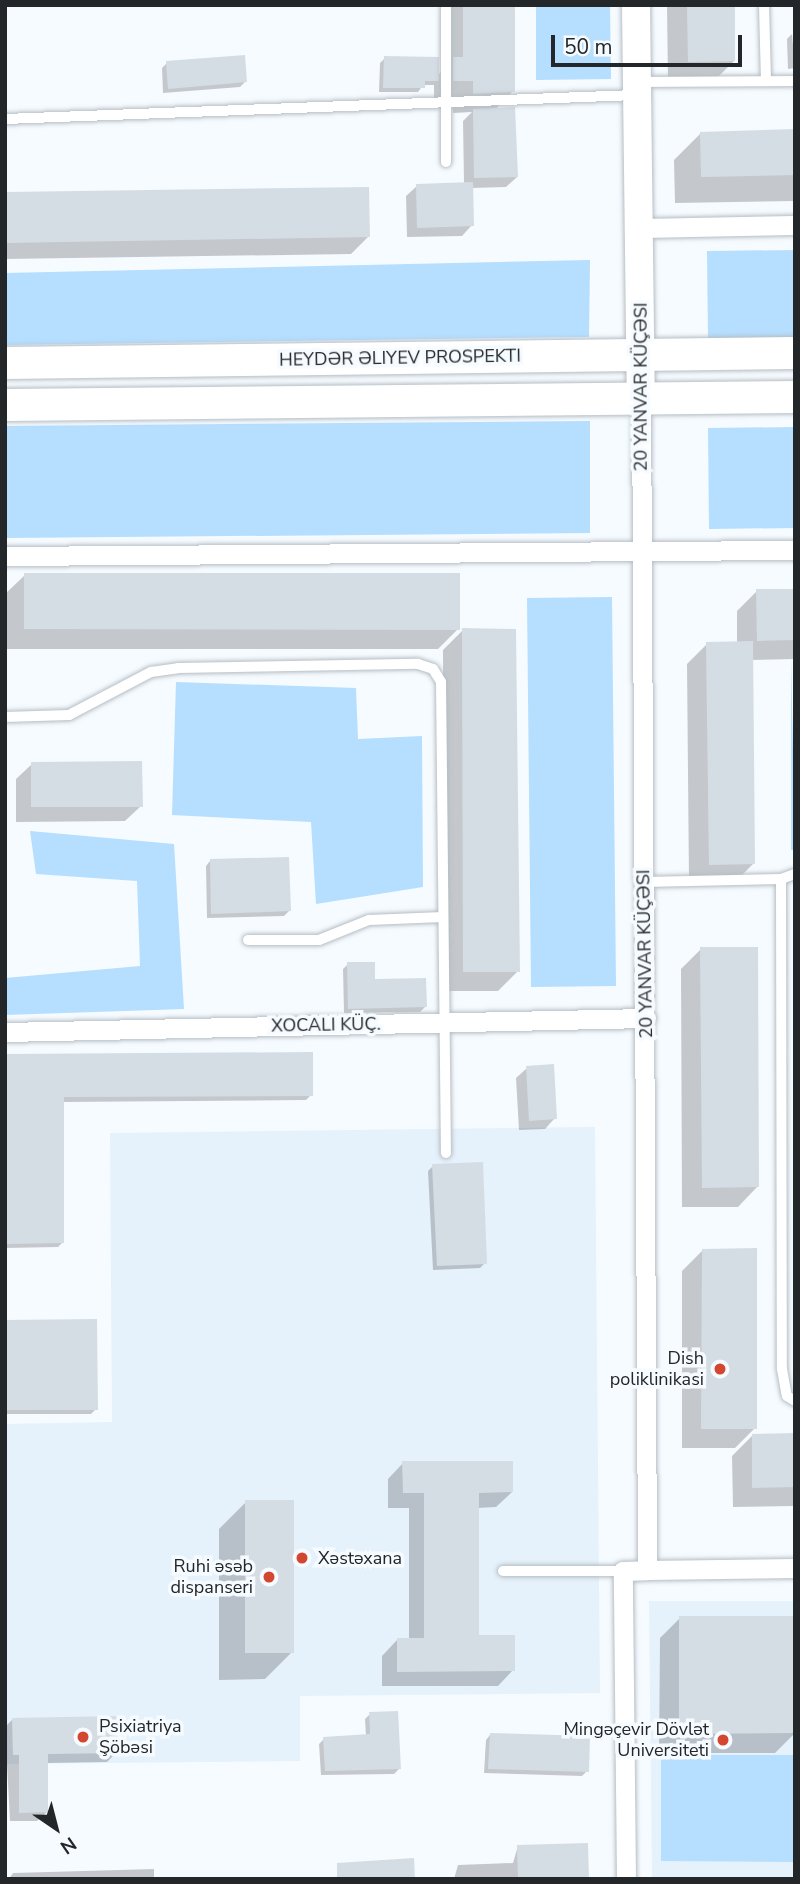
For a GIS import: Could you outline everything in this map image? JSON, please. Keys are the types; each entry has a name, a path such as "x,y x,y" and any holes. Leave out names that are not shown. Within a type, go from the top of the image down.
{"main road":[{"name":"20 YANVAR KÜÇƏSI","path":"636,5 641,399"},
{"name":"HEYDƏR ƏLIYEV PROSPEKTI","path":"5,363 795,353"},
{"path":"5,405 795,397"}],"street":[{"path":"639,228 795,225"},
{"name":"20 YANVAR KÜÇƏSI","path":"641,399 647,1570"},
{"path":"5,556 795,550"},
{"path":"5,1032 646,1018"},
{"path":"626,1879 622,1571 795,1568"}],"lane":[{"path":"446,5 446,162"},
{"path":"764,5 766,81"},
{"path":"5,119 446,106 637,89 795,81"},
{"path":"5,717 69,715 151,672 177,668 418,664 433,669 441,682 446,1153"},
{"path":"644,882 781,879 795,874"},
{"path":"781,879 782,1369 787,1396 795,1401"},
{"path":"248,940 319,940 369,920 443,917"},
{"path":"782,951 795,951"},
{"path":"503,1571 622,1571"}],"shaded area":[{"path":"536,5 610,5 611,79 536,80"},
{"path":"795,250 795,337 708,339 707,251"},
{"path":"590,260 589,337 5,345 5,273"},
{"path":"590,421 590,533 6,538 5,426"},
{"path":"795,427 795,528 709,529 708,428"},
{"path":"612,597 616,986 531,987 527,598"},
{"path":"791,657 795,850 791,850"},
{"path":"176,682 356,688 358,739 422,736 423,887 316,904 311,822 172,815"},
{"path":"30,831 174,844 184,1009 5,1015 5,978 140,966 137,881 36,874"},
{"name":"Xəstəxana","path":"595,1127 600,1693 300,1696 300,1761 5,1764 5,1424 112,1422 110,1133"},
{"name":"Mingəçevir Dövlət Universiteti","path":"649,1601 795,1601 795,1879 652,1879"},
{"path":"661,1755 795,1755 795,1862 661,1861"}],"building":[{"path":"463,5 515,5 515,92 473,94 473,81 453,81 453,57 463,57"},
{"path":"687,5 735,5 735,61 688,62"},
{"path":"245,55 247,82 168,89 166,61"},
{"path":"384,56 439,57 439,81 425,81 425,88 383,88"},
{"path":"515,107 518,177 474,178 473,109"},
{"path":"795,129 795,175 701,177 700,132"},
{"path":"473,182 474,226 417,228 416,184"},
{"path":"369,187 370,237 5,243 5,192"},
{"path":"24,573 460,573 460,630 24,629"},
{"path":"756,589 795,589 795,640 757,641"},
{"path":"462,628 516,629 520,972 463,972"},
{"path":"753,641 755,864 709,865 706,642"},
{"path":"142,761 143,807 31,807 31,762"},
{"path":"289,857 291,911 211,914 210,859"},
{"path":"700,947 758,947 759,1187 702,1188"},
{"path":"347,962 375,962 375,979 426,978 427,1007 348,1009"},
{"path":"313,1052 313,1096 64,1097 64,1243 5,1244 5,1054"},
{"path":"554,1064 557,1119 529,1121 526,1066"},
{"path":"483,1162 487,1264 437,1266 432,1164"},
{"path":"757,1248 757,1429 701,1429 702,1249"},
{"path":"97,1319 98,1410 7,1410 5,1320"},
{"path":"795,1433 795,1487 752,1488 752,1434"},
{"path":"402,1461 513,1461 513,1492 479,1493 479,1635 515,1635 515,1671 397,1672 397,1638 424,1638 424,1493 403,1493"},
{"name":"Ruhi əsəb dispanseri","path":"245,1500 294,1500 294,1653 245,1653"},
{"path":"679,1616 795,1616 795,1733 679,1734"},
{"path":"398,1711 401,1769 325,1771 323,1737 370,1734 369,1712"},
{"path":"118,1716 118,1753 48,1754 48,1812 19,1813 19,1755 13,1755 12,1718"},
{"path":"490,1733 590,1736 589,1772 488,1769"},
{"path":"588,1843 589,1879 518,1879 517,1845"},
{"path":"414,1858 415,1879 337,1879 337,1863"}],"place":[{"name":"Dish poliklinikasi","path":"720,1369"},
{"name":"Xəstəxana","path":"302,1558"},
{"name":"Ruhi əsəb dispanseri","path":"269,1577"},
{"name":"Psixiatriya Şöbəsi","path":"83,1737"},
{"name":"Mingəçevir Dövlət Universiteti","path":"723,1740"}]}
